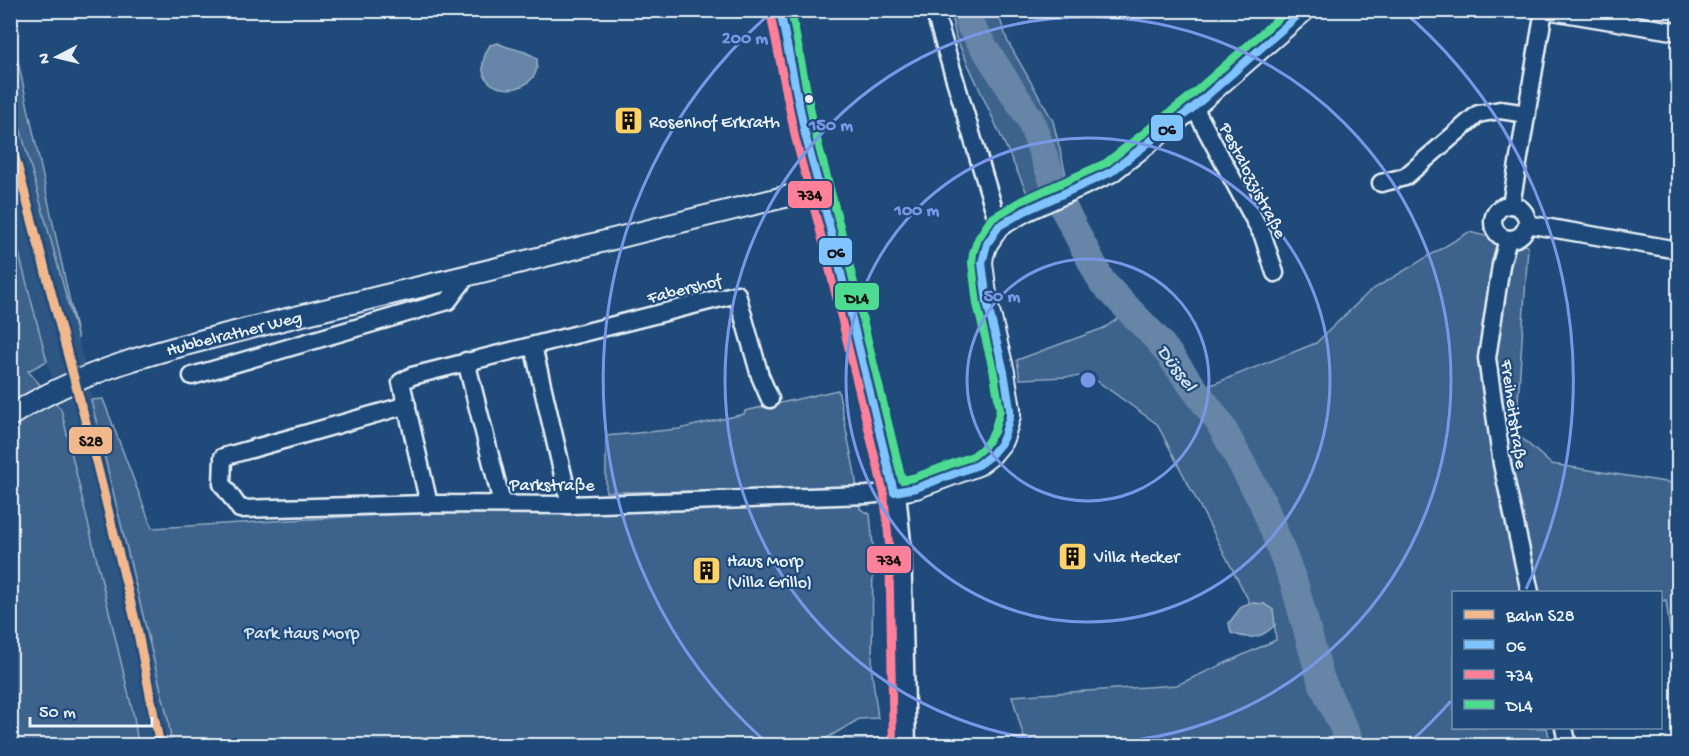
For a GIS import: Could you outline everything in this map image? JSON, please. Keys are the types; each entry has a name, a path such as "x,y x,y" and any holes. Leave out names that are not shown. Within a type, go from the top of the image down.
{"main road":[{"path":"780,10 805,134 894,492 899,543 904,746"}],"street":[{"path":"934,10 999,226"},
{"path":"894,492 916,488 978,465 991,456 1001,443 1006,431 1010,416 1007,391 987,302 982,263 987,244 999,226 1025,211 1111,172 1194,107 1305,10"},
{"path":"1511,205 1545,10 1678,32"},
{"name":"Pestalozzistraße","path":"1194,107 1263,236 1275,273"},
{"path":"1381,183 1405,177 1478,114 1500,110 1527,114"},
{"name":"Hubbelrather Weg","path":"10,416 59,388 104,369 189,343 820,189"},
{"path":"1511,205 1521,209 1527,219 1527,224 1522,234 1508,239 1498,234 1493,218 1500,208 1511,205"},
{"path":"1527,224 1678,250"},
{"name":"Freiheitstraße","path":"1508,239 1501,265 1487,358 1502,464 1530,591"},
{"name":"Hubbelrather Weg","path":"192,376 448,301 466,276"},
{"name":"Fabershof","path":"429,504 401,382 412,376 737,294 760,376 770,399"},
{"path":"533,346 570,505"},
{"path":"466,362 502,503"},
{"name":"Parkstraße","path":"407,405 223,457 222,484 240,509 502,503 570,505 867,495 894,492"},
{"path":"1564,729 1568,746"}],"shaded area":[{"path":"498,43 537,59 535,73 528,83 516,88 504,88 492,84 485,76 483,63 490,45"},
{"path":"10,95 78,339 168,719 172,745 138,745 134,717 61,409 11,219"},
{"path":"1250,603 1264,604 1273,610 1275,625 1255,637 1244,637 1231,633 1229,623 1242,606"}],"green space":[{"path":"951,11 997,11 1008,42 1053,121 1067,179 1028,195 956,38"},
{"path":"11,29 78,339 11,95"},
{"path":"10,219 47,361 28,371 61,409 134,717 138,745 11,745"},
{"path":"1083,225 1103,262 1206,387 1316,343 1370,291 1469,232 1528,246 1516,433 1551,464 1678,484 1678,693 1666,600 1662,601 1662,591 1452,591 1452,729 1547,729 1551,745 1026,745 1012,696 1177,685 1276,640 1273,610 1264,604 1250,603 1157,424 1090,376 1020,379 1017,360 1104,328 1123,315 1093,273 1069,231"},
{"name":"Park Haus Morp","path":"838,390 860,509 870,514 873,545 872,673 878,718 859,719 822,741 883,738 885,745 172,745 168,719 91,400 103,399 152,528 434,512 731,491 606,492 606,436 679,429"}],"waterway":[{"name":"Düssel","path":"966,10 971,27 1030,119 1062,205 1102,282 1159,341 1219,422 1263,503 1294,583 1321,680 1352,746"}],"rail line":[{"name":"S28","path":"10,138 96,461 137,628 160,746"}],"transit line":[{"name":"O6","path":"780,10 805,134 894,492"},
{"name":"DL4","path":"791,10 815,132 902,480 973,456 984,447 994,432 1000,410 977,304 972,263 978,239 991,219 1021,201 1106,163 1187,99 1288,10"},
{"name":"O6","path":"894,492 916,488 978,465 991,455 1004,436 1010,409 1004,372 987,302 982,263 987,244 999,226 1025,211 1111,172 1194,107 1304,10"},
{"name":"734","path":"770,12 795,137 884,494 889,544 893,746"}],"place":[{"name":"Rosenhof Erkrath","path":"628,121"},
{"name":"Villa Hecker","path":"1073,556"},
{"name":"Haus Morp (Villa Grillo)","path":"706,570"}]}
